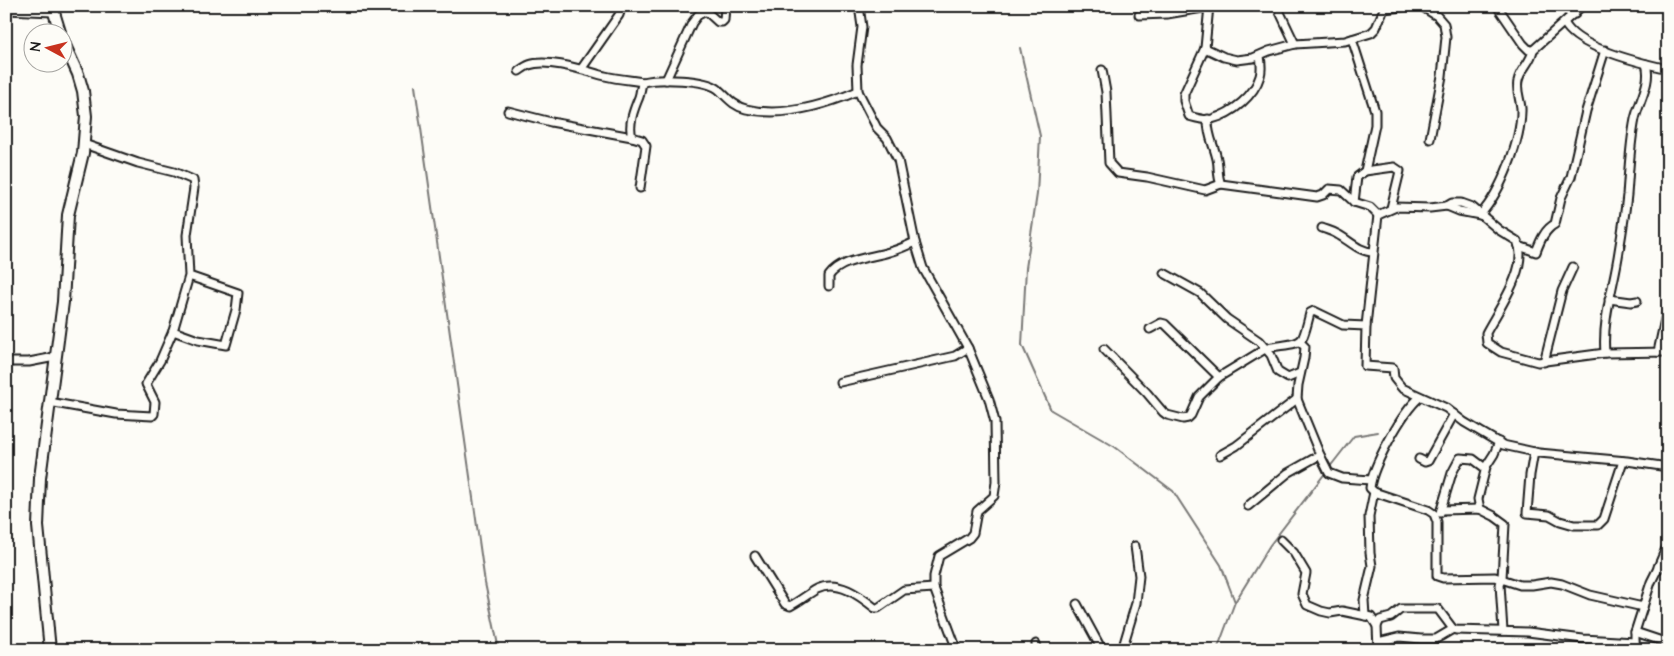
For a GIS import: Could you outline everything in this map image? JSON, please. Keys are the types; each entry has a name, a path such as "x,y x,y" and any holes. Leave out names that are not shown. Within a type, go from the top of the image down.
{"street":[{"path":"582,68 619,15 622,6"},
{"path":"666,80 692,23 698,15 706,11 718,22 722,22 724,20 725,6"},
{"path":"859,6 862,27 857,65 858,90 877,128 887,138 898,160 915,242 923,268 968,348 989,399 995,422 996,491 994,496 976,510 973,533 969,538 939,556 936,562 934,588 957,650"},
{"path":"1276,6 1295,44"},
{"path":"1205,48 1224,57 1237,60 1253,58 1269,51 1295,44 1345,41 1371,32 1376,28 1381,8 1411,6"},
{"path":"1422,6 1437,16 1444,24 1446,37 1442,76 1430,138"},
{"path":"1497,6 1523,44 1529,50 1533,50"},
{"path":"1564,6 1569,12 1575,14"},
{"path":"1480,215 1490,204 1514,149 1521,108 1518,79 1531,60 1533,50 1582,6"},
{"path":"1139,15 1167,14 1209,7 1205,48 1184,94 1184,101 1189,116 1211,119 1232,110 1246,100 1256,87 1261,74 1260,56"},
{"path":"6,10 53,9 57,22"},
{"path":"1564,24 1572,35 1605,50 1646,64 1668,69"},
{"path":"1352,39 1375,111 1376,125 1365,171"},
{"path":"1378,215 1396,206 1430,208 1447,206 1452,203 1462,203 1472,207 1499,230 1513,238 1520,246 1536,252 1541,238 1555,224 1561,198 1571,178 1586,111 1605,50"},
{"path":"50,650 38,526 40,478 62,302 68,215 84,144 86,116 83,91 72,61"},
{"path":"519,71 528,65 537,63 582,68 605,76 643,82 666,80 700,82 717,88 734,104 746,109 768,111 795,111 843,97 858,90"},
{"path":"1605,353 1605,326 1619,253 1635,117 1649,72 1646,64"},
{"path":"1102,70 1106,92 1109,163 1118,173 1147,177 1206,190 1221,184 1317,197 1329,190 1336,189 1344,192 1354,202 1370,208 1378,215"},
{"path":"632,137 630,132 632,119 643,82"},
{"path":"508,112 642,140 646,146 640,188"},
{"path":"1208,119 1209,137 1217,158 1221,184"},
{"path":"49,402 116,414 152,416 154,414 155,402 146,384 160,361 173,331 189,276 187,235 193,195 193,180 174,172 138,163 84,144"},
{"path":"1354,202 1357,178 1365,171 1394,167 1400,171 1391,208"},
{"path":"1378,215 1366,326 1364,364 1367,366 1393,368 1394,378 1402,388 1423,397 1499,442 1514,448 1534,452 1668,467"},
{"path":"1322,228 1337,234 1368,252 1373,252"},
{"path":"829,286 828,276 838,267 890,252 915,242"},
{"path":"1520,246 1519,267 1486,333 1487,343 1501,352 1544,362 1605,353 1668,352"},
{"path":"1544,362 1562,291 1573,267"},
{"path":"1164,273 1200,293 1227,319 1259,341 1271,355 1278,372 1288,378 1300,373"},
{"path":"173,331 198,340 226,345 236,310 238,293 189,276"},
{"path":"1610,299 1637,301"},
{"path":"1658,352 1668,305"},
{"path":"1104,349 1167,415 1183,419 1188,418 1199,397 1220,377 1265,349 1300,342 1303,338 1310,313 1314,311 1343,325 1366,326"},
{"path":"1150,329 1161,323 1165,324 1220,377"},
{"path":"1300,342 1305,347 1297,399 1329,473 1342,478 1371,480"},
{"path":"840,382 955,356 968,348"},
{"path":"6,362 29,362 55,358"},
{"path":"1420,397 1389,438 1371,480 1370,488 1374,492 1428,510 1436,517"},
{"path":"1220,455 1236,446 1297,399"},
{"path":"1419,459 1425,462 1428,461 1454,414"},
{"path":"1480,509 1478,499 1486,467 1499,442"},
{"path":"1534,452 1527,513 1549,515 1560,522 1574,525 1598,525 1604,519 1623,461"},
{"path":"1248,506 1288,473 1320,455"},
{"path":"1486,467 1473,459 1460,458 1452,473 1441,510 1436,517 1437,576 1443,578 1495,577 1520,584 1532,585 1551,582 1562,584 1590,596 1643,607"},
{"path":"1365,616 1364,600 1372,566 1369,516 1374,492"},
{"path":"1441,510 1480,509 1505,524 1500,584 1503,631"},
{"path":"1281,540 1294,554 1306,573 1302,594 1307,605 1330,613 1342,611 1371,617 1377,626"},
{"path":"1453,629 1438,609 1401,609 1391,617 1380,620 1377,626 1378,646 1399,637 1436,638 1453,629 1560,635 1634,648 1635,632 1643,607 1668,544"},
{"path":"1122,650 1136,603 1139,576 1135,546"},
{"path":"755,556 785,604 790,606 818,588 826,587 835,587 853,592 875,608 878,608 904,590 934,588"},
{"path":"1657,570 1668,561"},
{"path":"1077,604 1102,650"},
{"path":"1635,632 1668,643"}],"waterway":[{"path":"1020,48 1040,136 1037,194 1026,268 1022,345 1051,410 1115,447 1173,491 1221,565 1235,602 1217,650"},
{"path":"415,86 485,583 499,650"},
{"path":"1329,468 1354,436 1378,432"},
{"path":"1235,602 1270,545 1326,472"}]}
